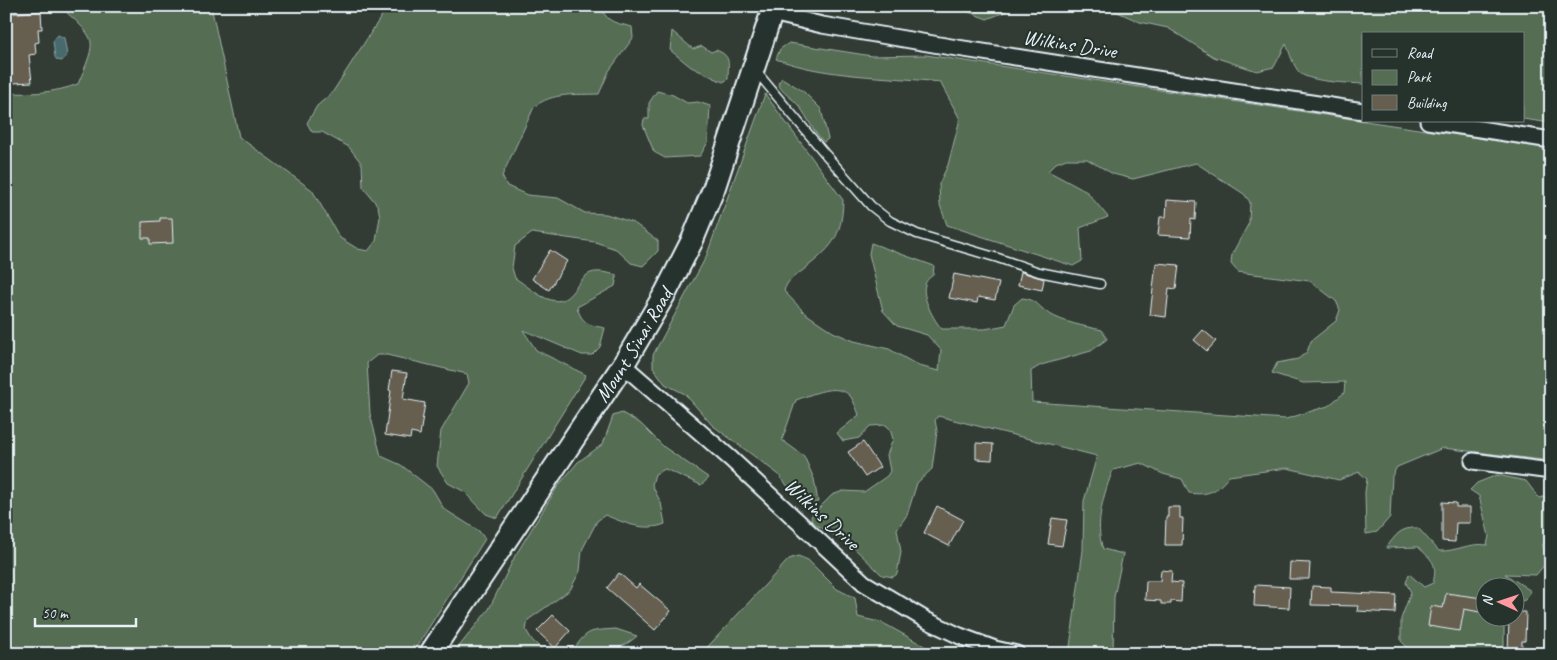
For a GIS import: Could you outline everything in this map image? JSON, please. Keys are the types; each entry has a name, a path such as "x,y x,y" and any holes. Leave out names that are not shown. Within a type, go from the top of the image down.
{"street":[{"name":"Mount Sinai Road","path":"430,654 623,365 666,292 692,241 714,188 773,9"},
{"name":"Wilkins Drive","path":"773,9 822,25 942,46 1362,111"},
{"path":"1434,122 1551,140"},
{"name":"Wilkins Drive","path":"623,365 731,458 864,583 926,620 960,636 1017,654"},
{"path":"1473,461 1551,471"}],"lane":[{"path":"754,68 871,206 890,221 917,234 1039,272 1100,284"}],"green space":[{"path":"59,6 211,6 239,137 312,190 340,238 358,249 368,251 376,241 380,217 378,206 363,187 362,164 349,147 322,132 312,132 307,123 317,106 332,93 388,6 601,6 609,19 632,27 633,38 609,71 599,94 556,97 541,102 534,107 502,176 507,186 527,195 558,198 585,213 606,214 634,223 658,241 658,251 643,266 631,263 616,249 595,242 532,233 515,246 512,268 515,278 537,294 551,300 558,301 568,297 590,273 601,272 617,275 615,286 577,307 581,317 587,323 605,328 600,347 592,355 582,355 523,330 536,350 586,375 497,518 486,514 465,492 448,483 437,466 441,431 469,383 467,374 387,355 377,355 367,363 370,414 381,456 401,465 433,490 444,509 479,531 485,539 412,654 6,654 6,93 42,92 78,84 89,57 91,42 82,27"},
{"path":"953,6 1008,6 1005,12 987,19"},
{"path":"1104,6 1299,6 1297,11 1318,9 1321,6 1551,6 1551,123 1524,119 1524,32 1362,32 1362,84 1321,80 1305,76 1298,70 1286,44 1274,67 1257,71 1214,57 1168,28 1140,22"},
{"path":"672,31 693,49 702,46 711,52 716,50 725,55 728,61 728,79 723,82 691,67 670,50"},
{"path":"789,43 872,56 926,55 1551,149 1551,461 1443,448 1397,467 1392,476 1390,517 1377,532 1366,534 1365,492 1367,479 1359,472 1339,480 1287,468 1229,476 1216,489 1207,493 1196,494 1189,493 1182,479 1163,474 1141,463 1113,470 1101,509 1100,539 1103,549 1123,554 1114,597 1113,653 1069,654 1083,550 1084,501 1097,456 938,416 935,420 937,431 932,469 917,483 907,515 897,529 901,552 897,574 893,577 882,575 852,546 812,522 811,516 832,495 843,491 864,492 887,476 890,471 887,455 893,439 890,429 886,425 870,426 859,438 843,441 837,433 859,415 851,397 846,392 839,390 824,391 796,400 782,440 804,456 814,479 818,502 807,503 793,493 778,474 712,425 685,394 665,384 653,367 653,355 706,257 765,94 843,200 840,224 833,242 820,256 787,284 784,291 805,313 833,332 854,341 889,349 919,366 939,371 941,350 927,335 897,326 883,311 869,254 871,243 934,266 933,275 925,283 924,290 932,314 942,329 985,329 1006,325 1014,305 1022,298 1034,302 1048,313 1061,319 1102,330 1107,339 1091,351 1041,365 1031,371 1032,402 1286,419 1328,406 1344,393 1345,382 1303,383 1272,373 1277,363 1298,359 1307,352 1311,341 1336,321 1340,310 1336,301 1310,281 1238,272 1231,264 1232,254 1249,223 1250,202 1244,194 1196,163 1133,179 1113,174 1087,159 1066,159 1056,163 1048,171 1087,192 1108,217 1080,228 1082,261 1073,266 947,225 940,205 939,184 948,165 960,119 940,82 816,70 776,59 780,49"},
{"path":"782,78 803,91 821,109 828,139 824,142 816,134 799,106 780,87 778,83"},
{"path":"657,91 673,95 687,103 698,102 710,106 708,142 700,156 665,158 654,152 643,125 644,119 649,119 649,103"},
{"path":"622,413 641,424 664,447 709,478 701,485 665,469 655,474 652,485 661,503 665,524 642,527 605,515 597,521 582,550 580,571 570,590 528,620 526,630 532,640 547,654 453,654 489,609 515,556 558,486 578,462 603,444 613,416"},
{"path":"1497,475 1526,481 1539,498 1551,495 1551,540 1542,545 1549,559 1536,575 1505,574 1511,578 1474,578 1474,628 1504,628 1504,654 1414,654 1401,641 1401,619 1411,592 1406,583 1409,574 1424,587 1433,583 1435,571 1433,562 1418,547 1386,548 1399,533 1412,528 1418,528 1439,551 1481,544 1487,545 1489,536 1479,496 1470,490 1477,483"},
{"path":"798,556 808,560 837,589 855,598 858,617 883,623 935,652 944,654 701,654 789,559"},
{"path":"1524,586 1531,591 1524,600"},
{"path":"616,629 637,636 613,650 597,653 570,654 588,633"}],"water":[{"path":"58,35 64,38 67,55 62,61 57,60 55,57 53,41"}],"building":[{"path":"41,11 42,29 38,29 39,42 35,43 36,54 29,55 32,82 12,83 11,71 6,71 6,40 8,40 6,14"},
{"path":"1167,200 1196,202 1195,220 1191,219 1190,237 1158,235 1160,217 1166,217"},
{"path":"160,218 172,218 173,243 150,244 150,238 142,238 142,222 160,221"},
{"path":"550,250 567,261 549,290 532,279"},
{"path":"1156,263 1179,265 1176,289 1169,288 1166,317 1150,315"},
{"path":"1021,272 1044,279 1042,290 1018,285"},
{"path":"954,274 999,283 995,300 978,297 977,303 949,298"},
{"path":"1203,330 1216,341 1207,351 1194,340"},
{"path":"392,371 407,373 403,399 425,403 420,435 411,433 410,439 385,435"},
{"path":"863,442 880,467 865,477 848,452"},
{"path":"976,443 993,444 992,460 976,459"},
{"path":"1442,502 1456,503 1456,507 1470,507 1470,523 1456,523 1455,542 1442,541"},
{"path":"937,506 963,520 949,546 924,533"},
{"path":"1168,507 1180,507 1180,518 1183,518 1182,545 1165,545"},
{"path":"1052,518 1067,520 1062,546 1048,544"},
{"path":"1290,562 1310,563 1309,579 1289,579"},
{"path":"1161,570 1172,571 1171,582 1182,583 1181,602 1171,601 1171,604 1161,604 1161,601 1145,600 1146,581 1160,581"},
{"path":"619,573 636,588 639,584 671,611 655,630 607,588"},
{"path":"1255,585 1290,587 1289,608 1254,606"},
{"path":"1312,586 1331,587 1331,592 1396,595 1395,613 1357,611 1358,606 1311,605"},
{"path":"1446,593 1474,597 1474,611 1464,609 1460,631 1428,626 1431,606 1443,608"},
{"path":"1524,612 1526,612 1525,641 1522,641 1522,654 1508,654 1509,628 1524,628"},
{"path":"553,615 570,631 555,648 537,631"}]}
